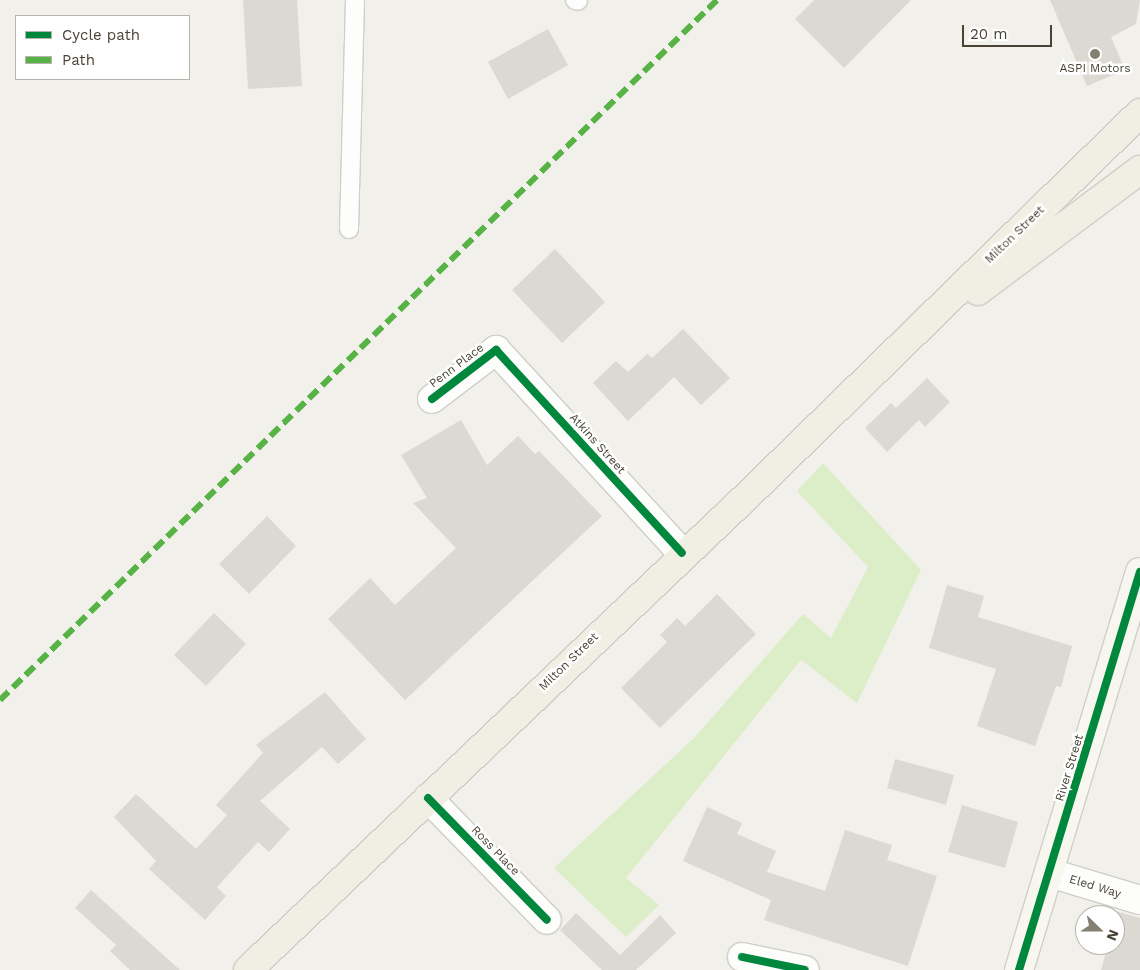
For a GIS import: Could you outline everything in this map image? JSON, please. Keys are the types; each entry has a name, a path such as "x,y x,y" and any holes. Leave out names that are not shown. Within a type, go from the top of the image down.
{"main road":[{"name":"Milton Street","path":"248,970 890,356 1140,113"},
{"name":"Milton Street","path":"890,356 1133,181"}],"street":[{"name":"Penn Place","path":"432,399 496,350"},
{"name":"Atkins Street","path":"496,350 682,554"},
{"name":"River Street","path":"1019,970 1140,572"},
{"name":"Ross Place","path":"428,798 547,920"},
{"name":"Eled Way","path":"1050,873 1140,900"},
{"path":"742,957 805,970"}],"lane":[{"path":"349,229 355,0"}],"green space":[{"path":"823,463 921,570 857,703 801,660 626,878 659,905 626,937 554,868 695,737 803,614 831,638 868,567 797,491"}],"building":[{"path":"243,0 297,0 302,86 248,89"},
{"path":"814,0 911,0 844,68 795,19"},
{"name":"ASPI Motors","path":"1050,0 1140,0 1136,24 1111,37 1125,70 1087,86"},
{"path":"548,29 568,65 508,99 488,62"},
{"path":"555,249 605,302 562,343 512,290"},
{"path":"683,329 730,378 701,405 674,377 628,421 593,383 616,361 628,372 647,354 652,358"},
{"path":"927,378 950,402 925,427 919,420 887,452 865,428 891,403 896,408"},
{"path":"461,420 487,465 518,436 535,454 539,451 602,516 405,700 328,619 370,578 395,605 456,548 413,503 427,498 401,455"},
{"path":"267,516 296,546 249,594 219,564"},
{"path":"947,585 984,596 978,617 1072,646 1061,687 1056,686 1035,746 977,726 996,669 929,648"},
{"path":"717,594 756,634 660,728 621,688 667,642 660,635 677,618 685,626"},
{"path":"214,613 246,644 206,686 174,655"},
{"path":"325,692 366,739 338,764 322,747 260,801 290,829 269,852 258,842 217,887 226,896 205,920 149,869 156,861 114,817 136,794 196,849 227,815 216,805 263,753 256,745"},
{"path":"895,759 954,775 946,805 887,788"},
{"path":"962,805 1018,822 1005,868 948,852"},
{"path":"707,807 742,823 737,834 776,851 767,872 825,891 845,830 892,845 887,860 937,876 908,966 764,920 771,900 683,861"},
{"path":"91,890 180,970 130,970 110,951 116,945 75,908"},
{"path":"576,913 620,955 660,915 676,933 636,970 602,970 560,930"},
{"path":"1125,914 1140,918 1140,970 1101,970 1105,955 1125,955"}],"marked path":[{"path":"0,700 717,0"}],"cycle path":[{"path":"432,399 496,350 682,553"},
{"path":"1019,970 1140,572"},
{"path":"428,798 547,920"},
{"path":"742,957 805,970"}],"place":[{"name":"ASPI Motors","path":"1095,54"}]}
